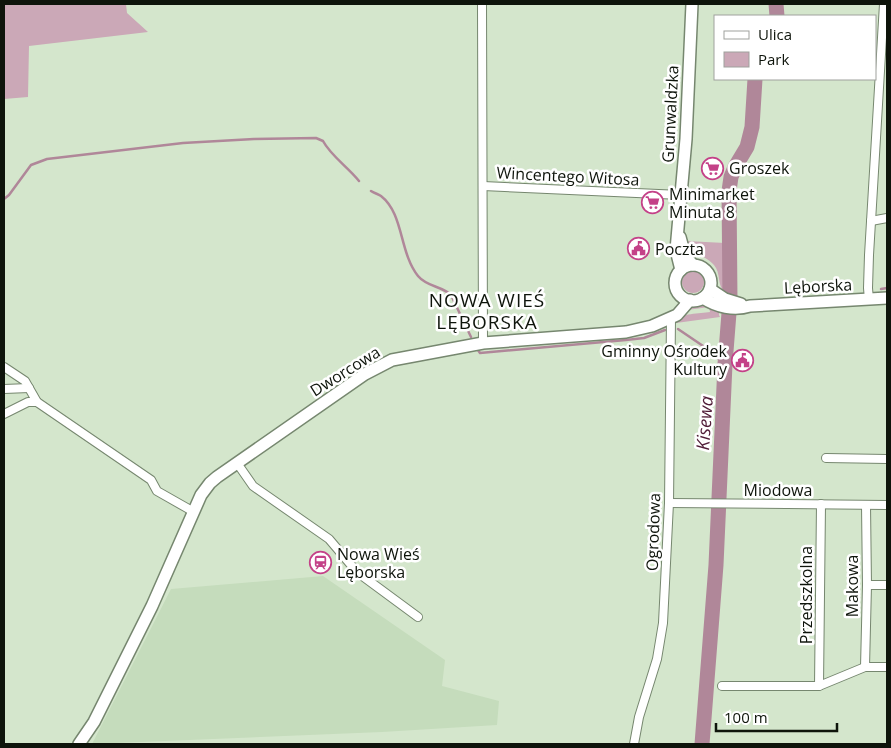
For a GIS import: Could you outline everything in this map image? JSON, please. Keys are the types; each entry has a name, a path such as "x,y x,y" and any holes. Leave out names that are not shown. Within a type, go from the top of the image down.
{"street":[{"name":"Wincentego Witosa","path":"482,4 482,343"},
{"name":"Grunwaldzka","path":"681,270 676,250 686,139 692,4"},
{"path":"869,300 868,285 884,4"},
{"name":"Wincentego Witosa","path":"483,186 681,195"},
{"path":"872,221 887,218"},
{"name":"Grunwaldzka","path":"678,226 685,256 693,264"},
{"path":"693,264 700,266 709,273 711,278 707,294 698,300 686,298 678,292 675,282 676,276 684,267 693,264"},
{"name":"Lęborska","path":"707,294 725,303 738,306 887,298"},
{"name":"Dworcowa","path":"79,744 94,722 113,686 168,572 201,495 210,484 237,463 379,366 406,357 482,343 626,332 652,326 671,318 681,312 686,298"},
{"name":"Ogrodowa","path":"634,744 639,717 657,659 663,623 669,503 671,318"},
{"path":"4,368 25,381 37,402 151,480 157,491 194,512"},
{"path":"4,389 29,388"},
{"path":"4,414 28,402 37,402"},
{"path":"826,458 887,459"},
{"path":"237,463 253,486 329,538 357,572 418,617"},
{"name":"Miodowa","path":"669,503 887,505"},
{"name":"Przedszkolna","path":"819,686 821,504"},
{"name":"Makowa","path":"865,667 866,505"},
{"path":"867,585 887,586"},
{"path":"722,686 819,686 865,667 887,667"}],"shaded area":[{"path":"323,576 445,660 442,686 499,701 497,725 382,732 92,744 171,589"}],"green space":[{"path":"4,4 126,4 127,13 148,32 29,46 28,97 4,99"},
{"path":"686,241 725,243 724,291 720,286 718,272 714,265 692,250"},
{"path":"693,271 703,278 704,282 697,292 693,293 683,286 682,282 689,272"},
{"path":"704,304 719,309 720,317 676,323 678,319 686,315 710,312 709,307 687,310"}],"waterway":[{"name":"Kisewa","path":"776,4 777,15"},
{"name":"Kisewa","path":"702,744 716,565 725,364 730,300 729,191 731,177 747,147 752,127 755,80"},
{"path":"4,199 31,165 47,159 183,143 254,139 316,138 323,141 330,152 359,181"},
{"path":"371,191 381,196 394,213 407,256 418,276 451,295 471,337"},
{"path":"881,289 887,288"},
{"path":"678,329 709,350 725,364"},
{"path":"478,350 480,353 626,340 644,338 665,330"}],"place":[{"name":"Groszek","path":"713,168"},
{"name":"Minimarket Minuta 8","path":"653,203"},
{"name":"Poczta","path":"639,249"},
{"name":"Gminny Ośrodek Kultury","path":"743,360"},
{"name":"Nowa Wieś Lęborska","path":"321,563"}],"district":[{"name":"NOWA WIEŚ LĘBORSKA","path":"487,311"}]}
